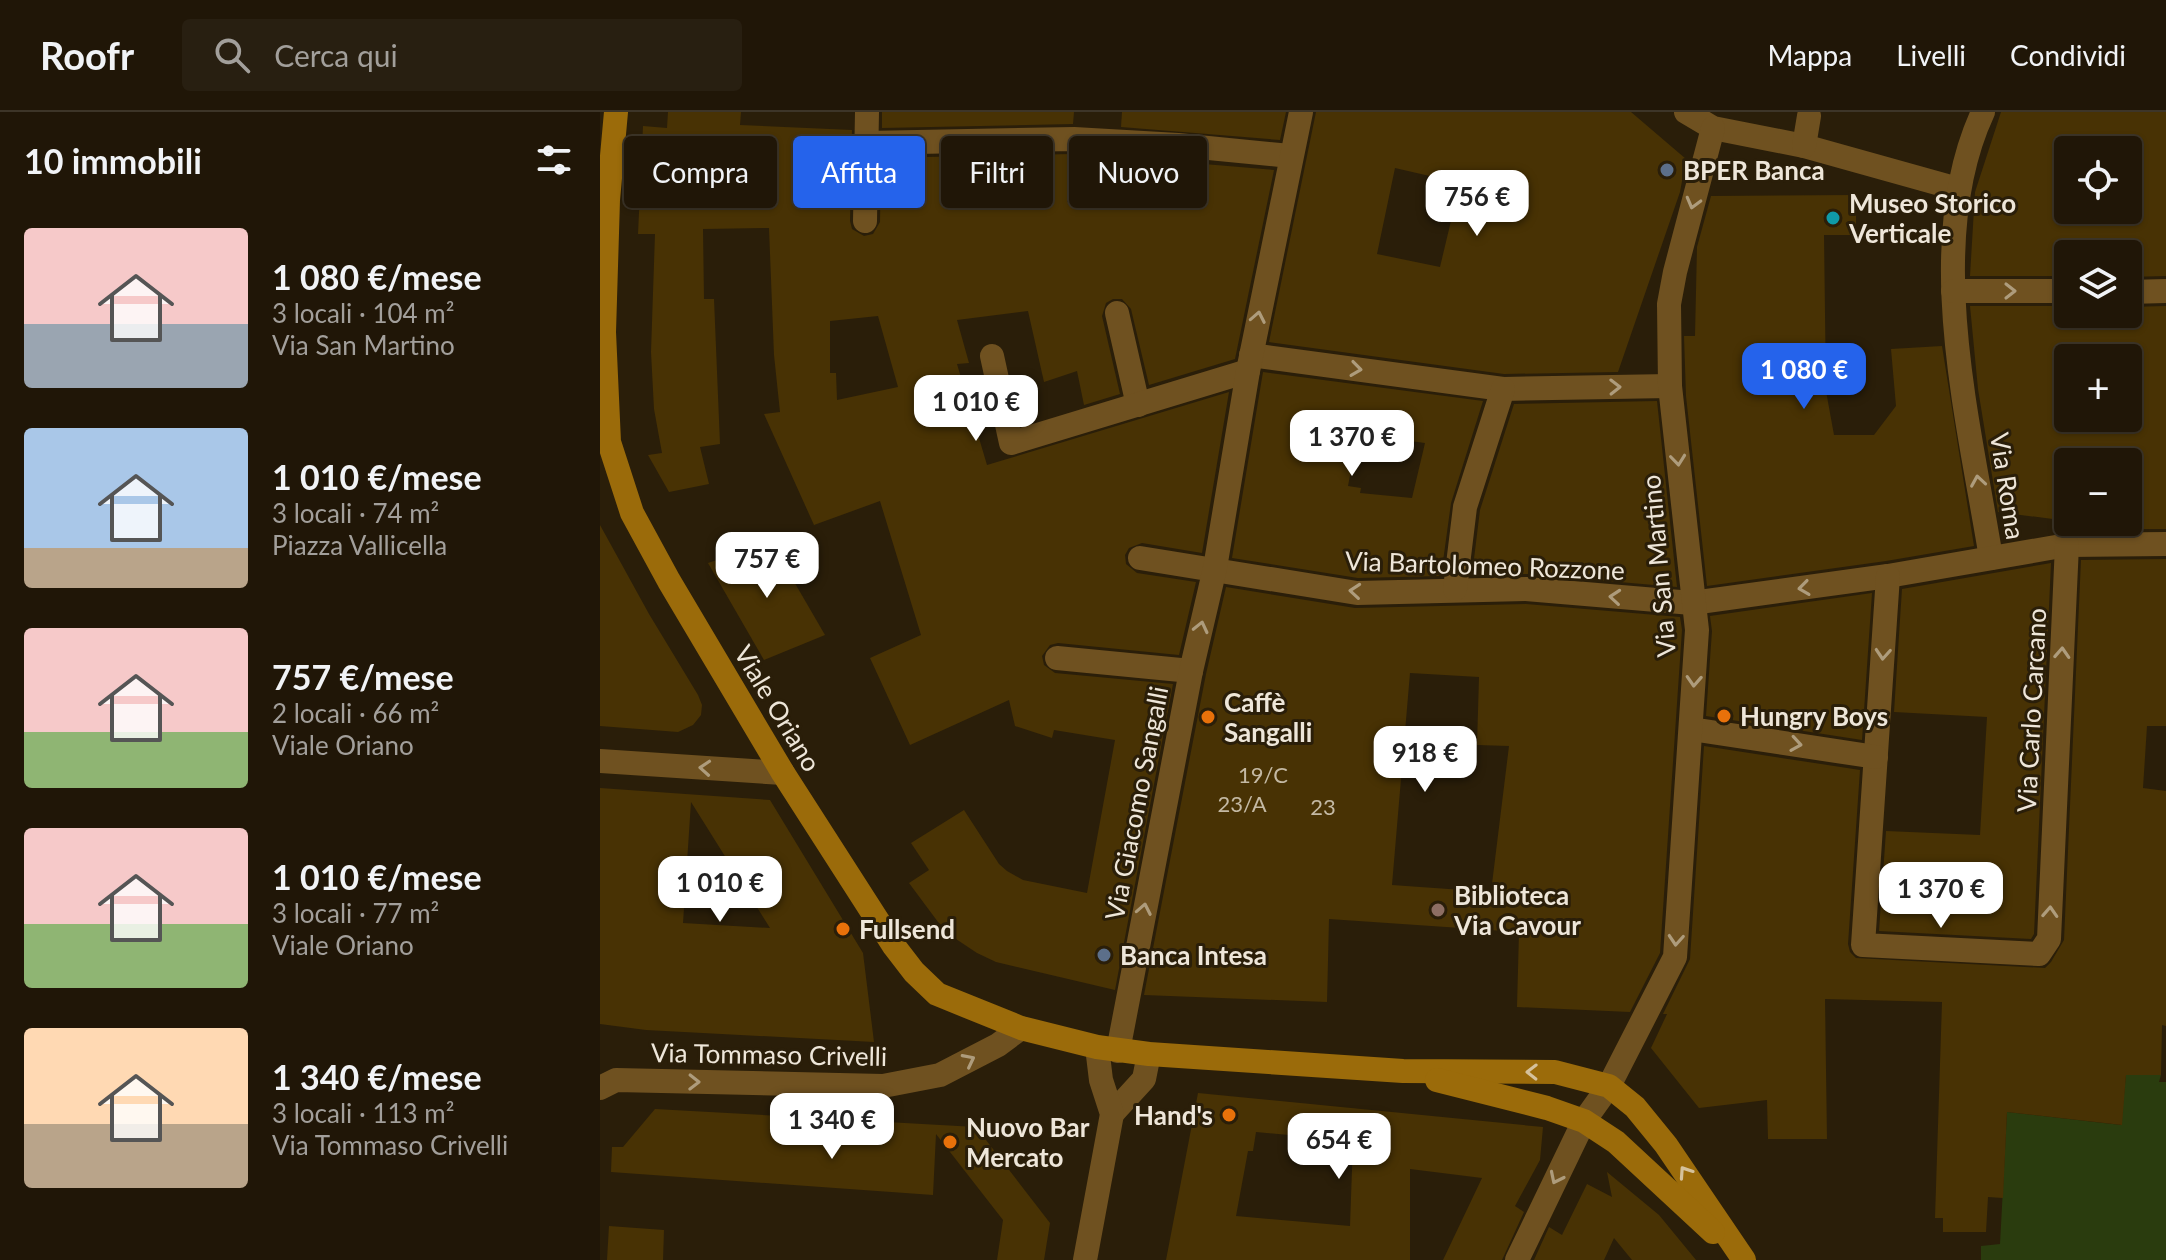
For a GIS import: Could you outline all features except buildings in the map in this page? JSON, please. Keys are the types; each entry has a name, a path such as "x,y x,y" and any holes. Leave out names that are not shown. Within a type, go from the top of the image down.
{"street":[{"name":"Viale Oriano","path":"616,112 604,200 604,332 609,442 632,513 783,773 894,946 914,972 937,994 1021,1028 1107,1049 1403,1071"},
{"path":"866,136 867,112"},
{"name":"Via Giacomo Sangalli","path":"1112,1114 1101,1080 1215,568 1249,363 1301,112"},
{"path":"1686,112 1713,128 1804,146 1958,189"},
{"path":"1804,146 1809,116"},
{"name":"Via Roma","path":"1978,123 1958,189 1953,291 1956,345 1991,558 2067,545 2166,544"},
{"name":"Via San Martino","path":"1517,1260 1584,1121 1609,1086 1675,957 1697,630 1670,386 1671,293 1713,128"},
{"path":"925,142 1074,139 1290,156"},
{"path":"865,208 865,221"},
{"path":"1953,291 2054,291"},
{"path":"2142,292 2166,291"},
{"path":"1117,313 1138,405"},
{"path":"992,356 1011,443 1138,405 1249,363 1503,389 1670,386"},
{"path":"1455,589 1465,507 1503,389"},
{"name":"Via Carlo Carcano","path":"1888,576 1863,945 2039,954 2049,939 2067,545"},
{"path":"1140,558 1215,568"},
{"name":"Via Bartolomeo Rozzone","path":"1215,568 1357,593 1526,589 1692,603 1888,576 1991,558"},
{"path":"1057,658 1191,671"},
{"path":"1691,729 1876,757"},
{"path":"600,761 783,773"},
{"name":"Via Tommaso Crivelli","path":"600,1088 616,1080 883,1086 940,1075 998,1045 1021,1028"},
{"path":"1085,1260 1112,1114 1144,1079 1149,1054"},
{"path":"1403,1071 1555,1072 1609,1086 1635,1107 1666,1145 1743,1260"},
{"path":"1403,1071 1547,1108 1584,1121 1616,1142 1653,1174 1743,1260"}],"green space":[{"path":"2126,1075 2161,1075 2159,1082 2166,1082 2166,1260 1981,1260 1981,1246 2000,1244 2007,1112 2121,1125"}],"place":[{"name":"BPER Banca","path":"1667,170"},
{"name":"Museo Storico Verticale","path":"1833,218"},
{"name":"Hungry Boys","path":"1724,716"},
{"name":"Caffè Sangalli","path":"1208,717"},
{"name":"Biblioteca Via Cavour","path":"1438,910"},
{"name":"Fullsend","path":"843,929"},
{"name":"Banca Intesa","path":"1104,955"},
{"name":"Hand's","path":"1229,1115"},
{"name":"Nuovo Bar Mercato","path":"950,1142"}]}
